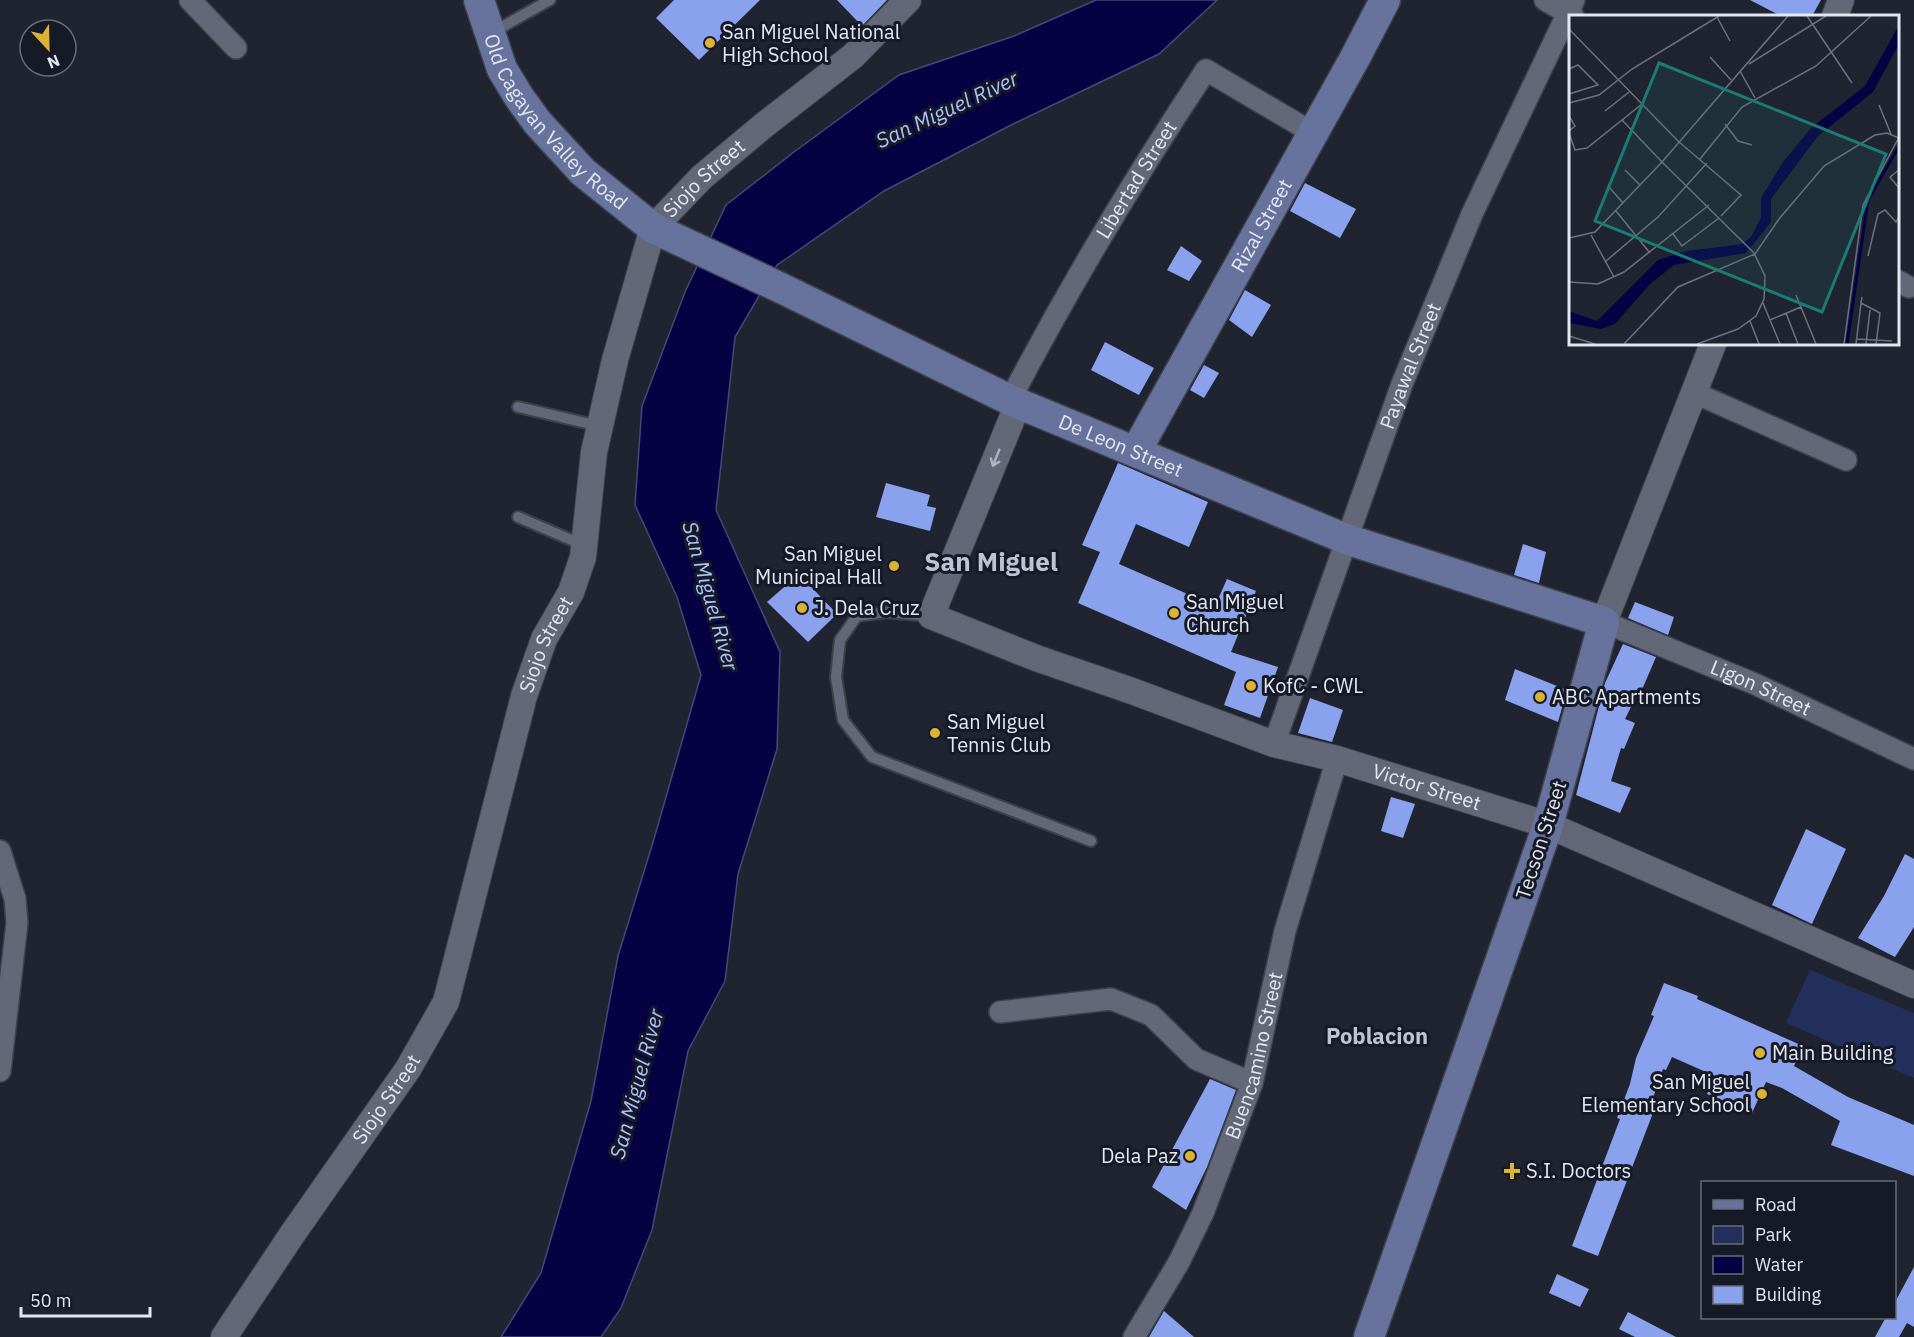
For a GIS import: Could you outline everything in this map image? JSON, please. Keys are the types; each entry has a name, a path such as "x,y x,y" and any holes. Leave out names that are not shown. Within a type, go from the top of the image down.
{"main road":[{"name":"Old Cagayan Valley Road","path":"479,0 502,69 537,122 582,172 658,230"},
{"name":"Rizal Street","path":"1136,452 1385,0"},
{"name":"De Leon Street","path":"658,230 1014,402 1346,539 1604,622"},
{"name":"Tecson Street","path":"1369,1337 1548,825 1604,622"}],"street":[{"path":"190,0 236,48"},
{"name":"Siojo Street","path":"224,1337 291,1236 408,1069 446,1002 524,696 544,639 570,592 583,557 594,452 615,360 658,230 702,177 763,126 853,57 908,0"},
{"path":"1545,0 1571,10"},
{"path":"1835,15 1841,0"},
{"name":"Payawal Street","path":"1274,744 1402,384 1472,214 1571,10"},
{"name":"Libertad Street","path":"932,616 1014,402 1052,320 1162,136 1206,70 1313,133"},
{"name":"Tecson Street","path":"1604,622 1713,345"},
{"path":"1695,393 1846,460"},
{"name":"Victor Street","path":"932,616 1036,657 1274,744 1337,759 1548,825 1914,985"},
{"name":"Ligon Street","path":"1604,622 1755,684 1914,759"},
{"name":"Buencamino Street","path":"1134,1337 1179,1262 1203,1213 1252,1083 1285,931 1337,759"},
{"path":"0,851 15,899 17,923 0,1071"},
{"path":"1000,1012 1110,999 1150,1015 1196,1059 1252,1083"}],"lane":[{"path":"490,33 550,0"},
{"path":"518,407 600,426"},
{"path":"518,517 584,545"},
{"path":"932,616 886,612 857,616 840,640 837,677 843,720 872,757 1092,841"}],"green space":[{"path":"1810,970 1914,1013 1914,1078 1786,1023"}],"water":[{"name":"San Miguel River","path":"1096,0 1217,0 1159,54 1013,124 884,191 777,265 735,337 716,510 780,652 777,749 738,874 725,981 688,1051 652,1230 621,1308 601,1337 501,1337 541,1273 591,1101 618,956 701,675 677,597 635,505 642,406 685,292 726,205 899,75 1014,36"}],"building":[{"path":"674,0 760,0 699,60 656,18"},
{"path":"837,0 887,0 862,26"},
{"path":"1750,0 1821,0 1813,15 1779,15"},
{"path":"1305,183 1356,209 1340,238 1290,211"},
{"path":"1181,246 1202,261 1189,281 1167,270"},
{"path":"1245,290 1271,305 1252,337 1229,320"},
{"path":"1105,342 1154,368 1139,395 1091,370"},
{"path":"1204,365 1219,373 1204,398 1190,390"},
{"path":"1118,463 1208,502 1189,547 1136,524 1119,564 1215,606 1227,579 1256,591 1231,652 1278,667 1260,718 1224,705 1236,672 1078,603 1100,552 1082,545"},
{"path":"886,483 930,495 927,506 936,508 930,531 876,517"},
{"path":"1523,544 1546,552 1539,583 1514,575"},
{"name":"J. Dela Cruz","path":"799,574 837,614 808,642 767,602"},
{"path":"1635,602 1674,617 1668,635 1628,618"},
{"path":"1623,644 1656,657 1641,692 1639,691 1625,719 1635,723 1624,749 1621,748 1611,781 1631,788 1620,813 1576,795 1605,683"},
{"name":"ABC Apartments","path":"1515,669 1567,690 1558,722 1505,700"},
{"path":"1310,698 1343,710 1332,742 1298,733"},
{"path":"1391,797 1415,804 1403,838 1381,831"},
{"path":"1806,829 1846,849 1812,924 1772,905"},
{"path":"1905,854 1914,859 1914,927 1895,957 1858,938 1884,896"},
{"path":"1664,983 1698,996 1697,999 1803,1046 1794,1066 1848,1097 1914,1125 1914,1176 1831,1145 1840,1121 1782,1088 1766,1082 1752,1113 1707,1094 1715,1076 1672,1057 1666,1070 1663,1069 1653,1098 1658,1100 1598,1256 1572,1246 1620,1119 1617,1118 1630,1084 1636,1058 1654,1016 1651,1015"},
{"name":"Dela Paz","path":"1210,1079 1236,1090 1207,1167 1186,1210 1152,1187"},
{"path":"1914,1267 1914,1327 1907,1323 1899,1337 1875,1337 1885,1319 1896,1319 1896,1300"},
{"path":"1557,1274 1589,1289 1580,1307 1549,1293"},
{"path":"1164,1311 1194,1337 1149,1337"},
{"path":"1628,1312 1676,1337 1635,1337 1619,1329"}],"place":[{"name":"San Miguel National High School","path":"710,43"},
{"name":"San Miguel Municipal Hall","path":"894,566"},
{"name":"J. Dela Cruz","path":"802,608"},
{"name":"San Miguel Church","path":"1174,613"},
{"name":"KofC - CWL","path":"1251,686"},
{"name":"ABC Apartments","path":"1540,697"},
{"name":"San Miguel Tennis Club","path":"935,733"},
{"name":"Main Building","path":"1760,1053"},
{"name":"San Miguel Elementary School","path":"1762,1094"},
{"name":"Dela Paz","path":"1190,1156"},
{"name":"S.I. Doctors","path":"1512,1171"}],"district":[{"name":"San Miguel","path":"991,562"},
{"name":"Poblacion","path":"1377,1036"}]}
